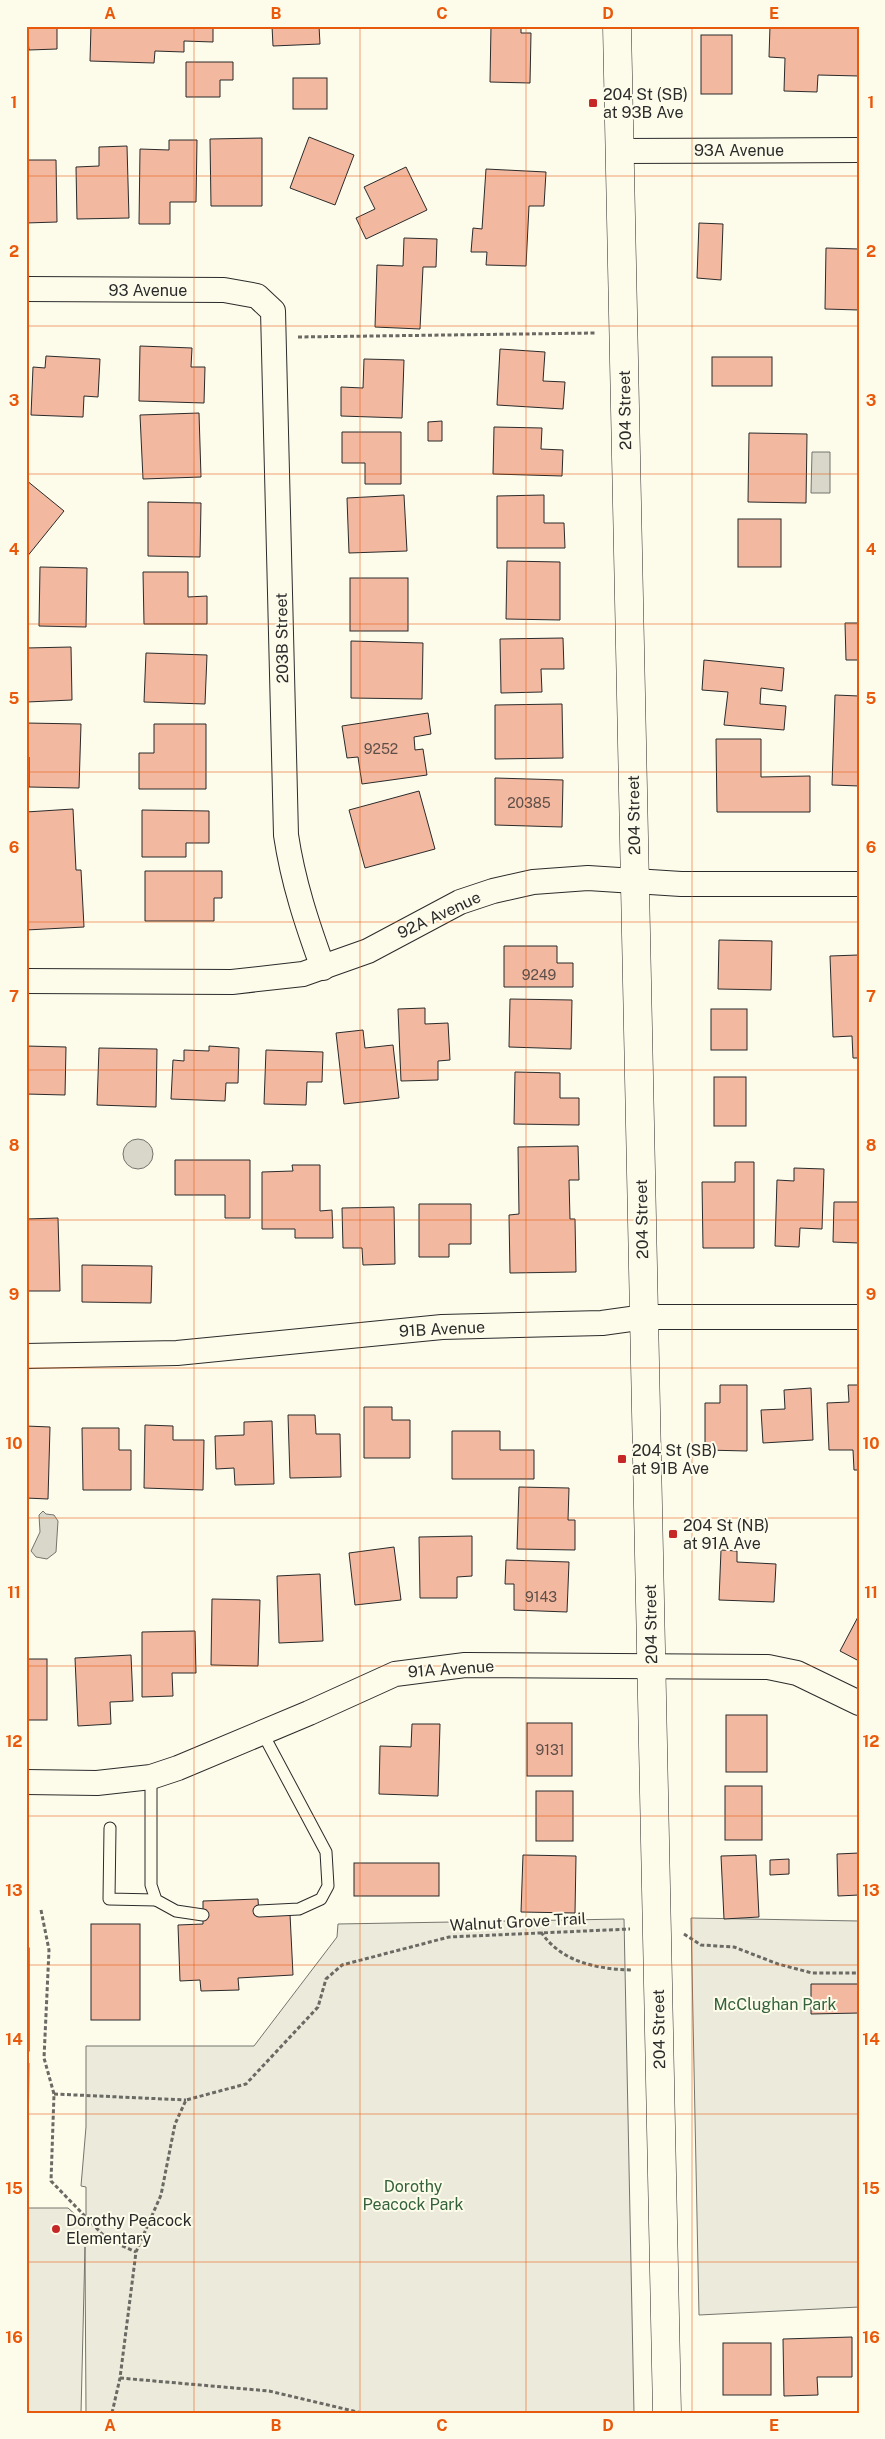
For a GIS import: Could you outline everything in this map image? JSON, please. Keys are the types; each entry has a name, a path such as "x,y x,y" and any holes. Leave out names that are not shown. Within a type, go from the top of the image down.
{"street":[{"name":"204 Street","path":"617,26 667,2413"},
{"name":"93A Avenue","path":"620,151 859,150"},
{"name":"93 Avenue","path":"26,289 224,290 257,296 267,304"},
{"name":"203B Street","path":"267,304 273,312 274,337 286,835 292,875 323,968"},
{"name":"92A Avenue","path":"26,981 232,982 303,974 368,951 460,902 493,891 533,882 588,878 681,884 859,884"},
{"name":"91B Avenue","path":"26,1356 177,1353 442,1327 602,1323 644,1317 859,1317"},
{"name":"91A Avenue","path":"26,1782 97,1783 151,1777 178,1768 395,1674 465,1665 768,1667 796,1673 859,1703"}],"lane":[{"path":"259,1911 299,1909 322,1899 328,1886 326,1852 262,1732"},
{"path":"151,1777 151,1885 156,1900"},
{"path":"110,1828 109,1899 156,1900 176,1911 203,1915"}],"path":[{"path":"274,337 597,334"},
{"path":"41,1910 49,1950 44,2058 54,2094 51,2180 107,2239 136,2252"},
{"name":"Walnut Grove Trail","path":"54,2094 186,2100 246,2084 318,2007 326,1979 342,1965 449,1937 633,1929"},
{"path":"541,1932 548,1943 564,1954 586,1965 610,1970 634,1970"},
{"path":"681,1932 701,1945 734,1947 778,1964 812,1973 859,1973"},
{"path":"112,2413 120,2378 136,2252 161,2195 175,2124 186,2100"},
{"path":"120,2378 269,2391 362,2413"}],"green space":[{"name":"McClughan Park","path":"691,1918 859,1921 859,2307 699,2315"},
{"name":"Dorothy Peacock Park","path":"624,1919 634,2413 86,2413 85,2247 81,2413 26,2413 26,2208 68,2208 86,2224 86,2187 81,2186 86,2127 86,2046 254,2046 337,1937 338,1924"},
{"path":"26,2062 29,2063 28,2147 26,2147"}],"shaded area":[{"path":"812,452 830,452 830,493 811,493"},
{"path":"138,1139 144,1140 152,1148 152,1160 144,1168 138,1169 132,1168 124,1160 123,1154 124,1148 132,1140"},
{"path":"43,1511 46,1514 54,1515 58,1521 56,1552 47,1559 36,1557 31,1551 40,1532 39,1515"}],"building":[{"path":"26,26 57,26 57,49 29,50"},
{"path":"91,26 213,26 213,42 184,41 184,52 155,51 154,63 90,61"},
{"path":"272,26 319,26 320,44 273,46"},
{"path":"491,26 521,26 521,33 531,33 530,83 490,82"},
{"path":"770,26 859,26 859,76 818,75 817,92 784,91 785,58 769,57"},
{"path":"701,35 732,35 732,94 701,94"},
{"path":"186,62 233,62 233,80 220,80 220,97 186,97"},
{"path":"293,78 327,78 327,109 293,109"},
{"path":"309,137 354,155 335,205 290,188"},
{"path":"262,138 262,206 211,206 210,139"},
{"path":"169,140 197,140 196,202 170,202 170,224 139,224 140,149 169,150"},
{"path":"127,146 129,218 77,219 76,167 99,166 99,147"},
{"path":"26,160 56,160 57,222 26,223"},
{"path":"406,167 427,210 366,239 356,218 375,209 364,187"},
{"path":"486,169 546,172 544,206 529,206 526,266 486,265 487,252 471,252 473,228 482,229"},
{"path":"699,223 723,224 721,280 697,278"},
{"path":"404,238 437,239 436,267 423,267 420,329 375,327 377,265 403,266"},
{"path":"826,248 859,249 859,310 825,309"},
{"path":"140,346 192,348 191,367 205,367 204,403 139,401"},
{"path":"500,349 545,352 543,381 565,382 563,409 497,405"},
{"path":"46,356 100,359 98,397 84,396 83,417 31,415 33,367 45,368"},
{"path":"712,357 772,357 772,386 712,386"},
{"path":"364,359 404,360 402,418 341,416 341,387 363,388"},
{"path":"199,413 201,477 143,479 140,415"},
{"path":"442,421 442,441 428,441 428,422"},
{"path":"494,427 542,428 541,449 563,450 562,476 493,474"},
{"path":"342,432 401,432 401,484 365,484 365,463 342,463"},
{"path":"749,433 807,434 806,503 748,502"},
{"path":"26,480 64,511 26,558"},
{"path":"404,495 407,551 349,553 347,498"},
{"path":"544,495 544,523 564,523 565,548 497,548 497,496"},
{"path":"148,502 201,503 200,557 148,556"},
{"path":"738,519 781,519 781,567 738,567"},
{"path":"507,561 560,562 560,620 506,619"},
{"path":"40,567 87,568 86,627 39,626"},
{"path":"143,572 188,572 188,597 207,596 207,624 144,624"},
{"path":"350,578 408,578 408,631 350,631"},
{"path":"845,623 859,623 859,660 846,660"},
{"path":"563,638 564,669 541,669 542,692 501,693 500,639"},
{"path":"351,641 423,643 422,699 351,698"},
{"path":"71,647 72,700 27,702 26,648"},
{"path":"146,653 207,655 205,704 144,702"},
{"path":"704,660 784,668 782,691 761,688 760,704 786,706 784,730 724,725 728,692 702,690"},
{"path":"835,695 859,696 859,786 832,785"},
{"path":"562,704 563,758 495,759 495,705"},
{"path":"428,713 431,734 414,737 415,750 423,749 427,775 362,784 358,757 347,758 342,726"},
{"path":"26,723 81,724 79,788 29,787 29,757 26,757"},
{"path":"154,724 206,724 206,789 139,789 139,753 154,753"},
{"path":"716,739 761,739 761,777 810,776 810,812 717,812"},
{"path":"495,778 563,780 562,827 495,825"},
{"path":"419,791 435,849 365,868 349,810"},
{"path":"73,809 76,870 81,870 84,927 26,930 26,812"},
{"path":"142,810 209,811 209,843 186,843 186,857 142,857"},
{"path":"145,871 222,871 222,898 214,898 214,921 145,921"},
{"path":"719,940 772,941 771,990 718,989"},
{"path":"504,946 557,946 557,963 573,963 573,987 504,987"},
{"path":"858,955 859,1058 853,1058 852,1036 833,1037 830,956"},
{"path":"510,999 572,1000 571,1049 509,1047"},
{"path":"425,1008 425,1024 448,1023 450,1060 438,1061 438,1080 401,1081 398,1009"},
{"path":"711,1009 747,1009 747,1050 711,1050"},
{"path":"363,1030 365,1048 393,1045 399,1098 344,1104 336,1033"},
{"path":"26,1046 66,1047 65,1095 26,1094"},
{"path":"209,1046 239,1048 238,1083 226,1083 225,1101 171,1099 173,1060 184,1061 184,1050 209,1051"},
{"path":"99,1048 157,1049 156,1107 97,1105"},
{"path":"266,1050 323,1052 322,1082 307,1082 306,1105 264,1104"},
{"path":"515,1072 560,1073 560,1098 579,1098 579,1125 514,1124"},
{"path":"714,1077 746,1077 746,1126 714,1126"},
{"path":"578,1146 579,1180 569,1180 570,1219 575,1219 576,1272 510,1273 509,1215 519,1214 518,1147"},
{"path":"175,1160 250,1160 250,1218 225,1218 225,1195 175,1195"},
{"path":"735,1162 754,1162 754,1248 703,1248 702,1182 735,1182"},
{"path":"292,1165 320,1165 320,1211 332,1210 333,1238 295,1238 295,1229 262,1229 262,1172 293,1171"},
{"path":"794,1168 824,1169 822,1229 800,1228 799,1247 775,1246 777,1180 794,1181"},
{"path":"834,1202 859,1202 859,1243 833,1242"},
{"path":"419,1204 471,1204 471,1244 449,1244 449,1257 419,1257"},
{"path":"394,1207 395,1264 363,1265 362,1248 343,1248 342,1208"},
{"path":"58,1218 60,1291 26,1291 26,1219"},
{"path":"82,1265 152,1266 151,1303 82,1302"},
{"path":"720,1385 747,1385 747,1451 705,1450 705,1403 720,1403"},
{"path":"848,1385 859,1385 859,1470 854,1470 853,1450 829,1450 827,1403 849,1402"},
{"path":"811,1388 813,1440 763,1443 761,1410 785,1409 784,1390"},
{"path":"364,1407 392,1407 392,1420 410,1420 410,1458 364,1458"},
{"path":"288,1415 315,1415 316,1434 340,1434 341,1477 290,1478"},
{"path":"272,1421 274,1484 235,1485 234,1468 216,1469 215,1436 244,1435 244,1422"},
{"path":"145,1425 173,1426 173,1440 204,1440 203,1490 144,1488"},
{"path":"26,1426 50,1427 48,1499 26,1498"},
{"path":"82,1428 119,1428 119,1450 131,1450 131,1490 83,1490"},
{"path":"452,1431 500,1431 500,1450 534,1450 534,1479 452,1479"},
{"path":"519,1487 569,1488 568,1520 575,1520 575,1550 517,1549"},
{"path":"472,1536 472,1576 457,1577 457,1598 420,1598 419,1537"},
{"path":"394,1547 401,1600 355,1605 349,1553"},
{"path":"721,1550 737,1551 737,1562 776,1564 774,1602 719,1600"},
{"path":"506,1560 569,1562 567,1612 514,1610 514,1584 505,1584"},
{"path":"320,1574 323,1641 279,1643 277,1576"},
{"path":"212,1599 260,1600 258,1666 211,1665"},
{"path":"859,1615 859,1661 840,1651"},
{"path":"195,1631 196,1673 172,1673 173,1696 142,1697 142,1632"},
{"path":"131,1655 133,1701 110,1702 111,1724 78,1726 75,1658"},
{"path":"26,1659 47,1659 47,1720 26,1720"},
{"path":"726,1715 767,1715 767,1772 726,1772"},
{"path":"527,1723 572,1723 572,1776 527,1776"},
{"path":"412,1724 440,1724 438,1796 379,1794 380,1746 411,1747"},
{"path":"725,1786 762,1786 762,1840 725,1840"},
{"path":"536,1791 573,1791 573,1841 536,1841"},
{"path":"859,1853 859,1895 838,1896 837,1854"},
{"path":"523,1855 576,1856 575,1913 521,1912"},
{"path":"756,1855 759,1917 724,1919 721,1856"},
{"path":"789,1859 789,1874 770,1875 770,1860"},
{"path":"354,1863 439,1863 439,1896 354,1896"},
{"path":"258,1899 259,1916 290,1914 293,1975 238,1978 239,1990 201,1991 200,1980 180,1981 178,1925 203,1924 203,1901"},
{"path":"91,1924 140,1924 140,2020 91,2020"},
{"path":"26,1948 29,1948 29,2051 26,2051"},
{"path":"811,1984 859,1984 859,2013 811,2014"},
{"path":"852,2337 852,2377 817,2377 818,2395 784,2396 783,2339"},
{"path":"723,2343 771,2343 771,2395 723,2395"}],"place":[{"name":"204 St (SB) at 93B Ave","path":"593,103"},
{"name":"204 St (SB) at 91B Ave","path":"622,1459"},
{"name":"204 St (NB) at 91A Ave","path":"673,1534"},
{"name":"Dorothy Peacock Elementary","path":"56,2229"}]}
